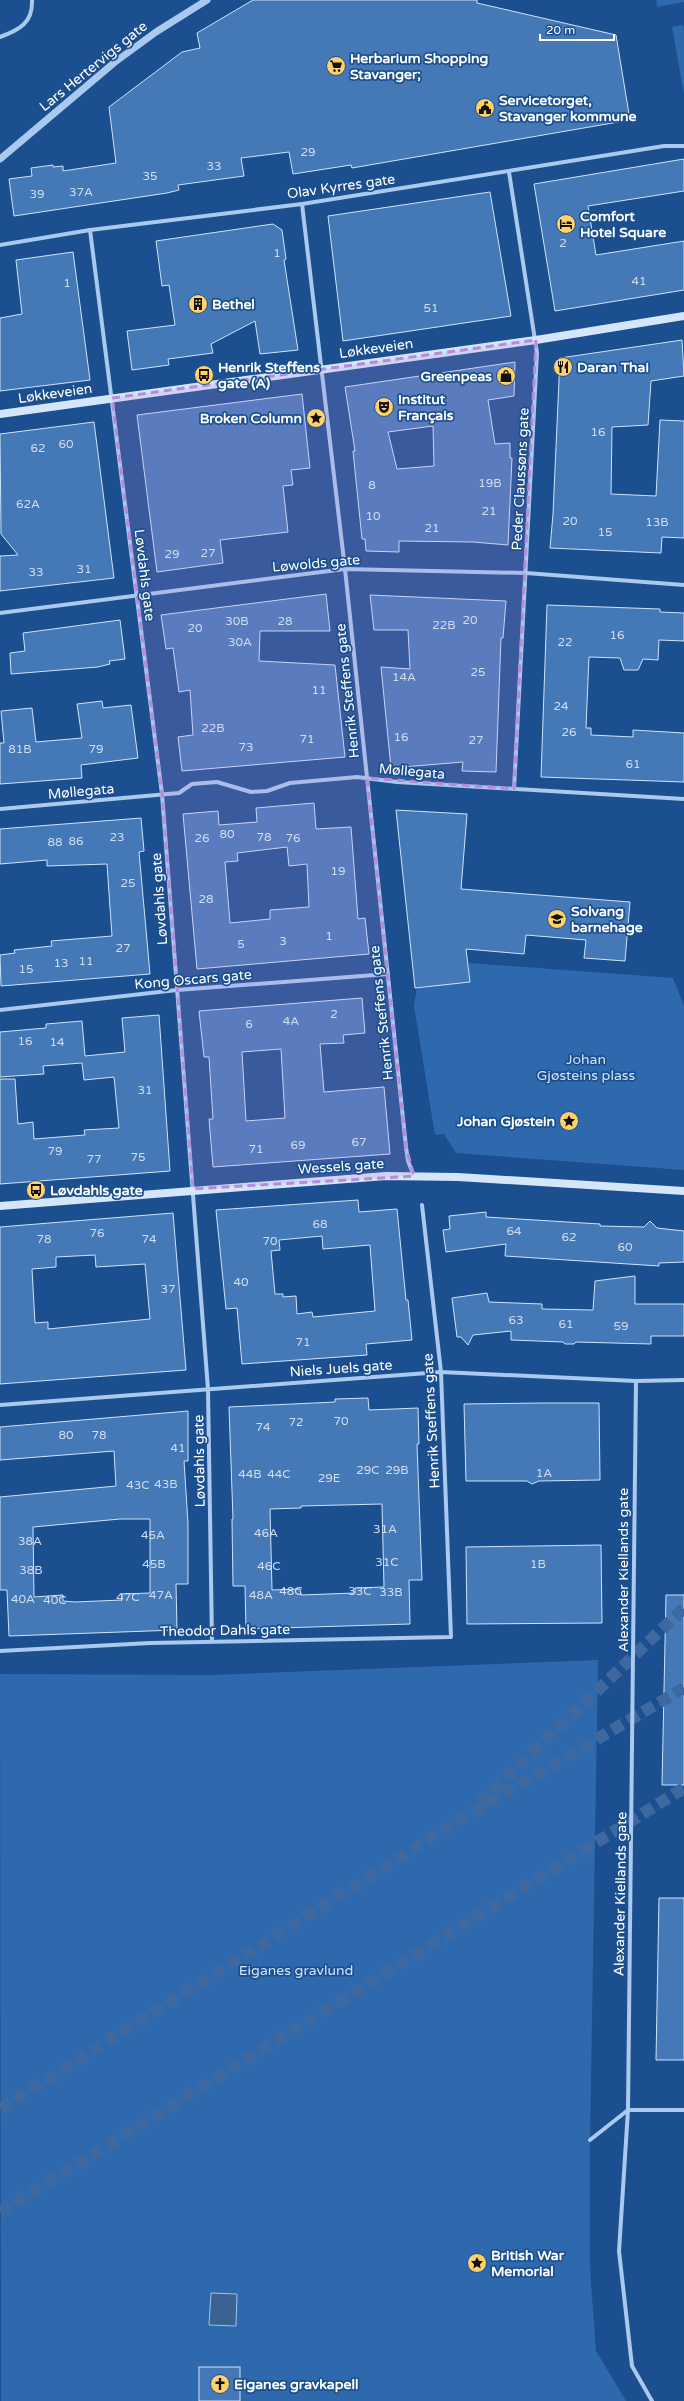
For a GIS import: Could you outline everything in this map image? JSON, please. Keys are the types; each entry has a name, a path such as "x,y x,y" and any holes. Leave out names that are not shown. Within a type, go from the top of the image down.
{"main road":[{"name":"Løkkeveien","path":"0,414 536,340 684,316"},
{"name":"Wessels gate","path":"0,1206 193,1190 414,1176 684,1191"}],"street":[{"path":"0,37 15,32 25,24 32,13 32,0"},
{"name":"Lars Hertervigs gate","path":"0,160 115,62 156,32 207,0"},
{"name":"Olav Kyrres gate","path":"0,245 90,230 302,204 664,146 684,146"},
{"name":"Peder Claussøns gate","path":"509,172 536,340 537,362 514,789"},
{"name":"Henrik Steffens gate","path":"302,204 345,569 408,1161 414,1176"},
{"name":"Løvdahls gate","path":"90,230 162,794 208,1389 212,1641"},
{"name":"Løwolds gate","path":"0,613 345,569 526,573 684,585"},
{"name":"Møllegata","path":"0,809 179,793 192,784 217,782 251,792 267,791 290,783 357,777 397,782 684,799"},
{"name":"Kong Oscars gate","path":"0,1010 177,990 388,974"},
{"name":"Henrik Steffens gate","path":"422,1205 441,1372 451,1637"},
{"name":"Niels Juels gate","path":"0,1405 441,1372 636,1381 684,1380"},
{"name":"Alexander Kiellands gate","path":"636,1381 628,2110 619,2251 632,2366 652,2401"},
{"name":"Theodor Dahls gate","path":"0,1651 212,1641 451,1637"},
{"path":"590,2140 628,2110 684,2110"}],"highlighted area":[{"path":"536,340 514,789 367,778 406,1147 414,1176 193,1189 162,794 112,398"}],"green space":[{"path":"656,0 684,0 684,2 657,7"},
{"path":"683,25 684,31 684,94 672,27"},
{"name":"Johan Gjøsteins plass","path":"469,963 673,978 684,1006 684,1170 456,1153 444,1134 435,1135 414,1006 417,986 469,983"},
{"name":"Eiganes gravlund","path":"598,1660 590,2140 590,2268 596,2351 626,2401 1,2401 0,1674 212,1675"}],"shaded area":[{"path":"211,2293 237,2294 236,2326 209,2325"}],"building":[{"path":"253,0 477,0 477,3 616,35 630,120 352,168 351,165 293,174 289,152 241,158 244,176 178,185 179,190 167,193 14,216 9,179 32,176 31,168 53,165 53,167 63,166 63,171 116,163 109,107 182,52 200,48 197,33"},
{"name":"Comfort Hotel Square","path":"684,159 684,191 588,206 596,255 684,241 684,290 555,311 534,184"},
{"path":"490,192 511,316 343,341 328,216"},
{"path":"273,224 282,230 286,259 284,260 298,350 260,354 255,321 211,344 213,353 168,359 169,365 132,370 127,331 175,325 169,285 162,286 156,241"},
{"path":"73,252 90,380 0,391 0,318 22,314 16,260"},
{"path":"682,340 684,376 651,381 648,425 612,427 611,494 656,496 660,420 684,421 684,538 662,537 661,553 550,548 553,514 560,358"},
{"path":"515,362 514,396 488,400 495,444 510,443 510,458 512,458 508,545 473,542 399,541 399,552 366,551 365,539 362,539 353,451 355,451 345,387","holes":["433,426 434,466 397,469 388,432"]},
{"path":"302,394 310,468 291,470 293,485 283,486 288,532 220,540 223,563 157,572 137,415"},
{"path":"94,422 114,578 0,591 0,556 18,555 1,534 0,434"},
{"path":"326,594 330,631 260,631 259,661 335,665 345,757 182,771 178,737 193,735 190,690 179,692 173,648 166,649 161,615"},
{"path":"370,595 506,601 503,638 501,638 496,772 462,771 463,762 391,768 381,667 410,669 408,630 374,630"},
{"path":"547,605 660,609 660,612 684,613 684,641 659,640 658,660 643,659 638,670 624,670 620,658 589,657 586,728 591,728 591,735 633,737 633,730 684,733 684,782 541,777"},
{"path":"120,620 125,659 109,661 110,664 98,667 11,674 10,653 25,651 23,633"},
{"path":"102,701 103,708 131,705 138,758 81,765 82,778 0,784 0,743 4,743 1,711 32,708 36,742 82,738 77,704"},
{"path":"314,803 316,829 351,827 358,919 365,918 369,954 197,969 183,814 218,811 219,825 257,822 256,808","holes":["287,847 289,866 307,864 309,907 270,910 270,919 230,923 225,862 238,861 237,853"]},
{"path":"396,810 467,814 461,889 630,902 625,961 584,958 586,940 526,935 524,954 466,949 470,982 415,988"},
{"path":"141,818 144,851 139,852 150,974 1,986 0,955 15,953 14,950 52,946 51,941 112,936 107,864 47,866 47,860 0,864 0,829"},
{"path":"362,998 365,1033 343,1035 344,1043 320,1044 324,1092 384,1087 390,1154 213,1167 209,1119 213,1119 209,1057 204,1057 199,1011","holes":["281,1049 285,1118 246,1121 242,1052"]},
{"path":"159,1015 170,1171 0,1184 0,1079 15,1079 18,1124 33,1122 34,1139 85,1135 84,1130 119,1128 114,1077 84,1080 82,1063 43,1066 44,1074 0,1077 0,1032 46,1028 46,1024 82,1021 85,1056 125,1052 122,1018"},
{"path":"358,1200 359,1212 397,1209 406,1300 408,1300 412,1340 366,1344 367,1355 242,1364 237,1308 226,1309 216,1210","holes":["322,1236 323,1249 370,1245 375,1311 313,1317 312,1312 297,1314 296,1296 283,1297 283,1294 275,1294 271,1251 280,1250 279,1240"]},
{"path":"486,1212 486,1217 600,1224 600,1226 644,1227 650,1221 657,1228 684,1231 684,1262 659,1263 659,1266 505,1256 506,1244 446,1252 443,1230 450,1229 449,1216"},
{"path":"173,1213 186,1370 0,1384 0,1227","holes":["95,1255 96,1267 145,1264 150,1319 48,1329 48,1322 35,1323 32,1269 56,1267 56,1257"]},
{"path":"635,1276 635,1304 684,1304 684,1336 651,1336 651,1344 576,1342 574,1344 565,1344 563,1342 511,1340 511,1331 473,1335 468,1345 461,1337 457,1337 452,1298 487,1293 489,1302 542,1304 542,1309 593,1310 595,1281"},
{"path":"368,1398 369,1410 418,1408 419,1444 417,1444 422,1580 409,1580 410,1624 246,1629 245,1586 233,1586 233,1519 229,1407 335,1402 335,1399","holes":["382,1504 384,1587 355,1588 355,1593 301,1595 300,1589 272,1590 270,1509 301,1508 301,1506"]},
{"path":"599,1403 600,1480 539,1481 532,1484 527,1481 466,1481 464,1404"},
{"path":"188,1411 188,1461 184,1461 188,1523 188,1584 176,1584 177,1630 9,1636 7,1590 0,1590 0,1497 116,1486 114,1451 0,1460 0,1427","holes":["120,1519 150,1519 150,1593 122,1594 122,1600 75,1602 63,1601 63,1595 34,1597 33,1527"]},
{"path":"601,1545 602,1623 467,1624 466,1547"},
{"path":"666,1595 684,1595 684,1785 662,1785"},
{"path":"659,1898 684,1898 684,2060 656,2060"},
{"name":"Eiganes gravkapell","path":"199,2367 240,2367 240,2401 199,2401"}],"tunnel":[{"path":"479,1803 684,1608"},
{"path":"0,2109 464,1817 684,1688"},
{"path":"0,2212 684,1788"}],"place":[{"name":"Herbarium Shopping Stavanger;","path":"336,66"},
{"name":"Servicetorget, Stavanger kommune","path":"485,108"},
{"name":"Comfort Hotel Square","path":"566,224"},
{"name":"Bethel","path":"198,304"},
{"name":"Daran Thai","path":"563,367"},
{"name":"Henrik Steffens gate (A)","path":"204,375"},
{"name":"Greenpeas","path":"506,376"},
{"name":"Institut Français","path":"384,407"},
{"name":"Broken Column","path":"316,418"},
{"name":"Solvang barnehage","path":"557,919"},
{"name":"Johan Gjøstein","path":"569,1121"},
{"name":"Løvdahls gate","path":"36,1190"},
{"name":"British War Memorial","path":"477,2263"},
{"name":"Eiganes gravkapell","path":"220,2384"}]}
